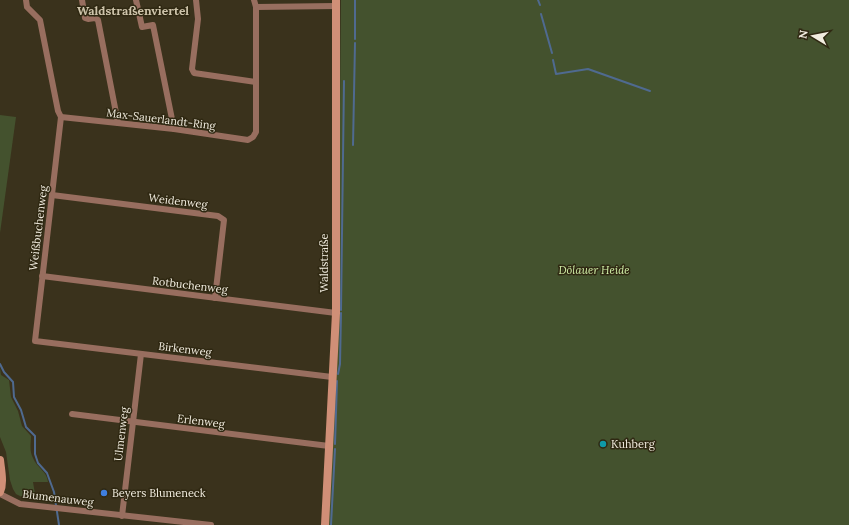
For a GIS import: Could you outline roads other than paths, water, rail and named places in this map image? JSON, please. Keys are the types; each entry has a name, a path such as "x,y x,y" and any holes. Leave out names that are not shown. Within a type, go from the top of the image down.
{"main road":[{"name":"Waldstraße","path":"325,525 336,313 336,3"},
{"path":"0,460 2,479 0,493"}],"street":[{"path":"26,0 27,6 40,20 58,111 61,117"},
{"path":"82,0 85,18 95,18 98,20 118,123"},
{"path":"136,0 142,27 152,25 174,129"},
{"path":"196,0 198,19 192,70 194,72 256,82"},
{"name":"Max-Sauerlandt-Ring","path":"61,117 174,129 248,140 253,137 256,132 256,7 254,0"},
{"path":"256,7 336,3"},
{"name":"Weißbuchenweg","path":"35,342 61,117"},
{"name":"Weidenweg","path":"52,195 218,216 224,220 215,298"},
{"name":"Rotbuchenweg","path":"42,276 336,313"},
{"name":"Birkenweg","path":"35,342 332,376"},
{"name":"Ulmenweg","path":"122,516 141,354"},
{"name":"Erlenweg","path":"72,414 132,423 328,446"},
{"name":"Blumenauweg","path":"0,493 16,503 211,525"},
{"path":"142,518 143,525"}],"waterway":[{"path":"355,0 355,39"},
{"path":"538,0 540,5"},
{"path":"541,14 552,53"},
{"path":"353,145 355,43"},
{"path":"553,60 556,74 588,69 650,91"},
{"path":"341,310 344,81"},
{"path":"338,374 340,364 341,313"},
{"path":"0,364 4,372 13,382 14,397 21,410 26,427 35,436 35,454 38,463 47,473 54,492 59,525"},
{"path":"335,444 337,381"},
{"path":"331,525 335,449"}],"place":[{"name":"Kuhberg","path":"603,444"},
{"name":"Beyers Blumeneck","path":"104,493"}],"district":[{"name":"Waldstraßenviertel","path":"133,11"}],"park label":[{"name":"Dölauer Heide","path":"594,270"}]}
